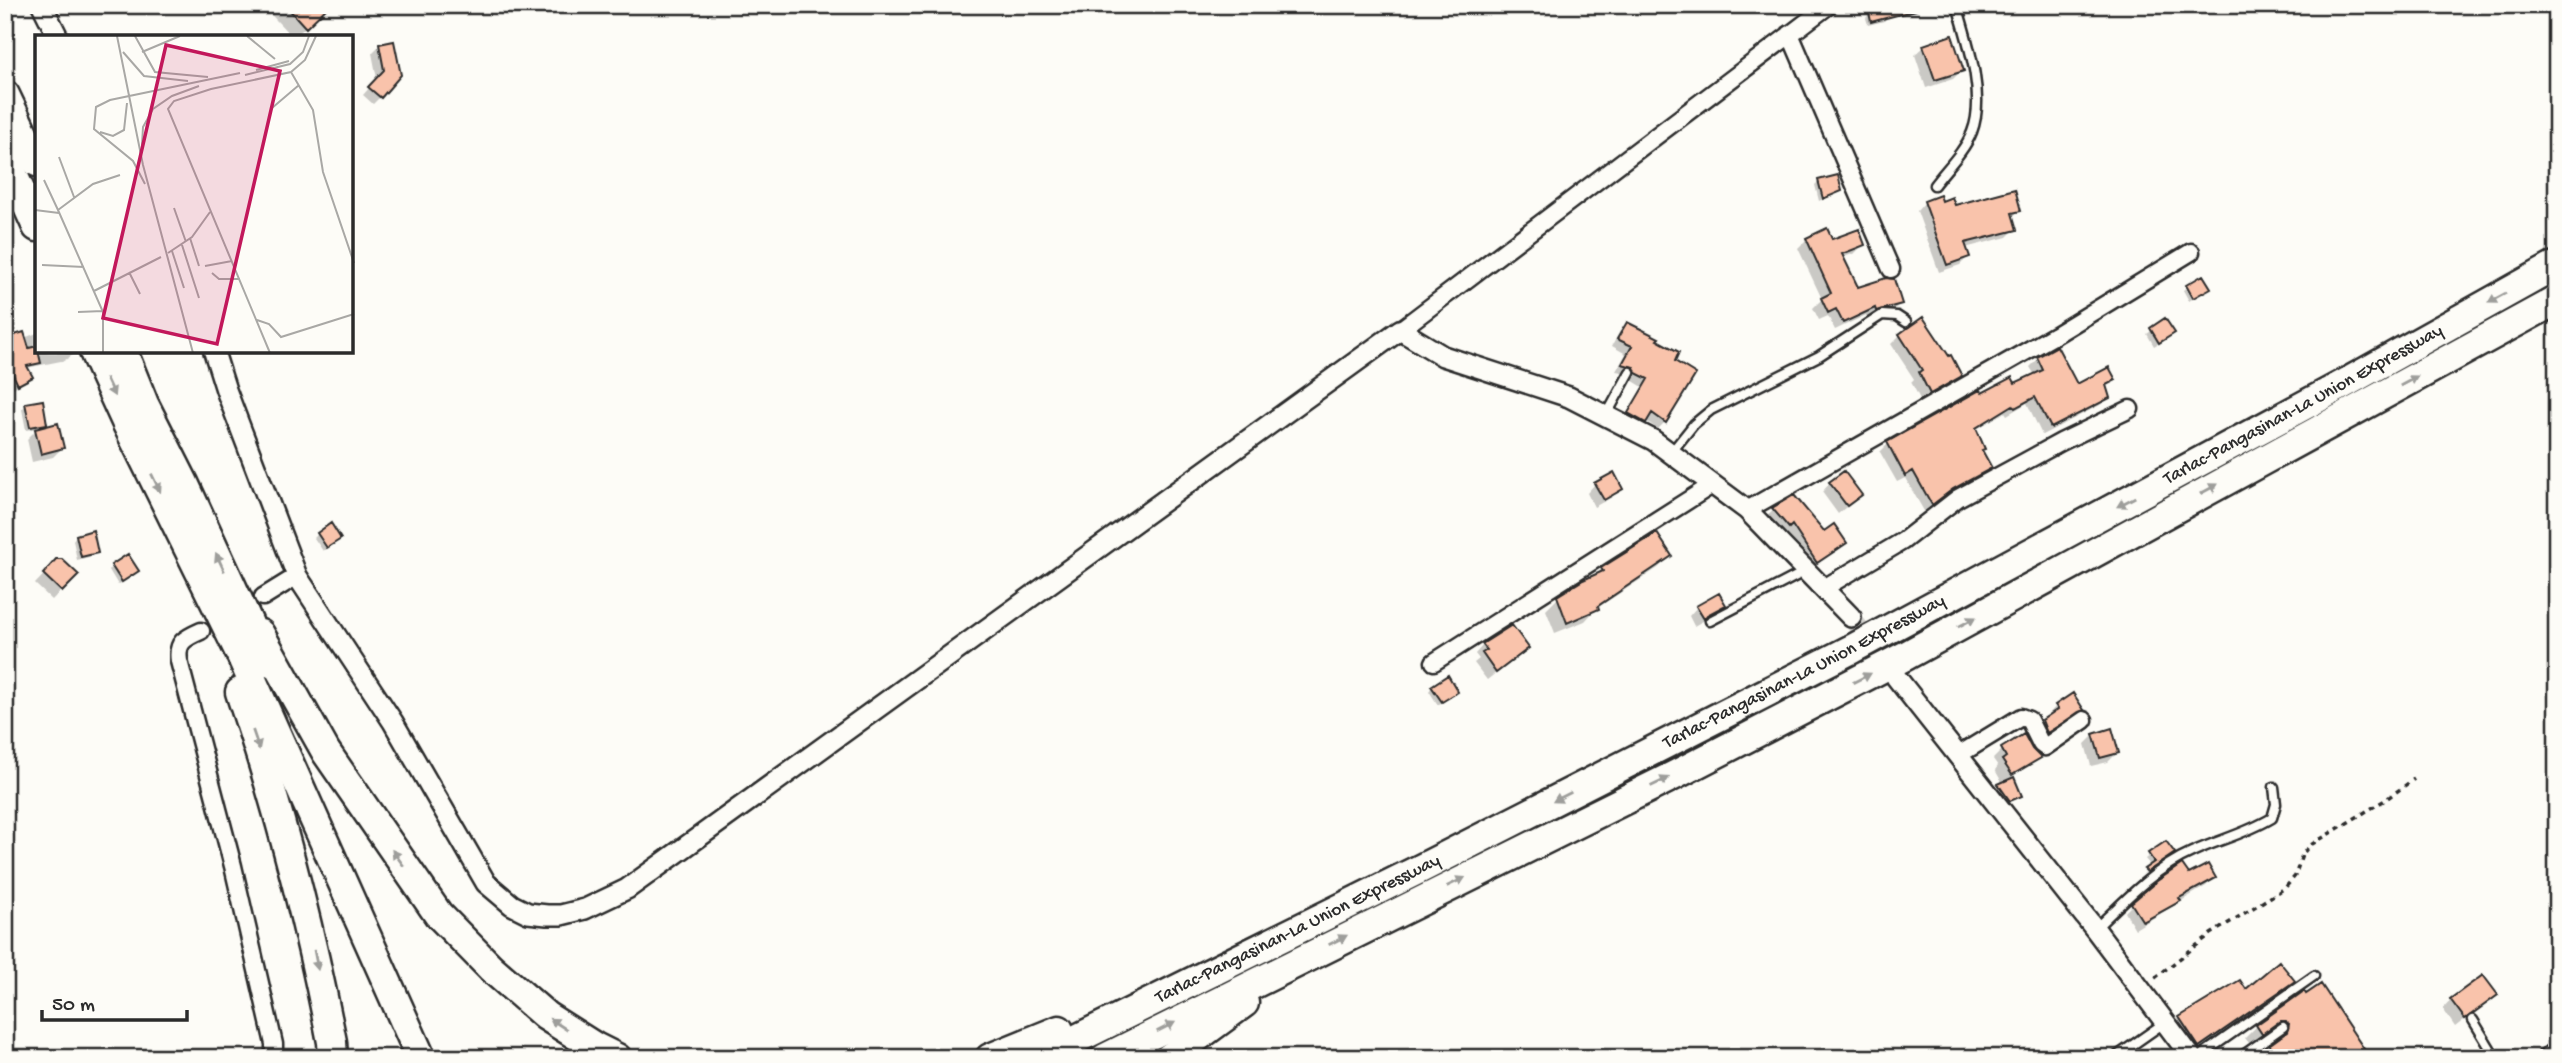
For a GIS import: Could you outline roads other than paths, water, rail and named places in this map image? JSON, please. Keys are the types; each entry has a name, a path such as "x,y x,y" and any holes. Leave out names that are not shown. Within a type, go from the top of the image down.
{"highway":[{"path":"5,95 35,158"},
{"path":"5,157 35,217"},
{"name":"Tarlac-Pangasinan-La Union Expressway","path":"1038,1058 1113,1023 1852,649 2557,265"},
{"name":"Tarlac-Pangasinan-La Union Expressway","path":"1105,1058 1675,775 1907,655 2557,300"},
{"path":"95,354 226,628 421,1058"},
{"path":"124,354 184,483 226,628 228,656 288,847 314,949 332,1042 332,1058"},
{"path":"226,628 251,642 438,1058"},
{"path":"226,628 263,637 326,752 438,914 491,968 545,1016 617,1058"},
{"path":"1168,1058 1257,994 1282,968"},
{"path":"990,1058 1075,1024 1113,1023"}],"street":[{"path":"42,5 57,35"},
{"path":"215,354 297,576 393,722 486,883 512,905 528,913 561,915 585,909 627,889 1400,330 1829,5"},
{"path":"1790,34 1891,269"},
{"path":"1747,510 2054,335 2191,252"},
{"path":"1400,330 1443,356 1569,397 1653,440 1747,510 1851,617"},
{"path":"1824,587 1903,541 1958,498 2061,442 2130,409"},
{"path":"1434,662 1712,485"},
{"path":"263,597 297,576"},
{"path":"226,628 181,642 178,648 179,661 233,866 274,1044 274,1058"},
{"path":"1896,677 2095,929 2192,1058"},
{"path":"1957,756 2021,717 2028,720 2045,747 2084,720"},
{"path":"2547,1058 2557,1053"}],"lane":[{"path":"1934,185 1972,134 1979,108 1976,81 1957,5"},
{"path":"5,180 35,217"},
{"path":"1671,454 1694,424 1711,410 1819,356 1882,315 1897,316 1906,322"},
{"path":"1605,416 1630,372"},
{"path":"1710,621 1807,570"},
{"path":"2095,929 2151,878 2190,852 2250,831 2272,818 2276,804 2274,787"},
{"path":"2197,1058 2314,976"},
{"path":"2473,1020 2496,1058"},
{"path":"2114,1058 2164,1023"},
{"path":"2239,1058 2283,1027"}],"tunnel":[{"path":"1851,617 1894,675"}]}
